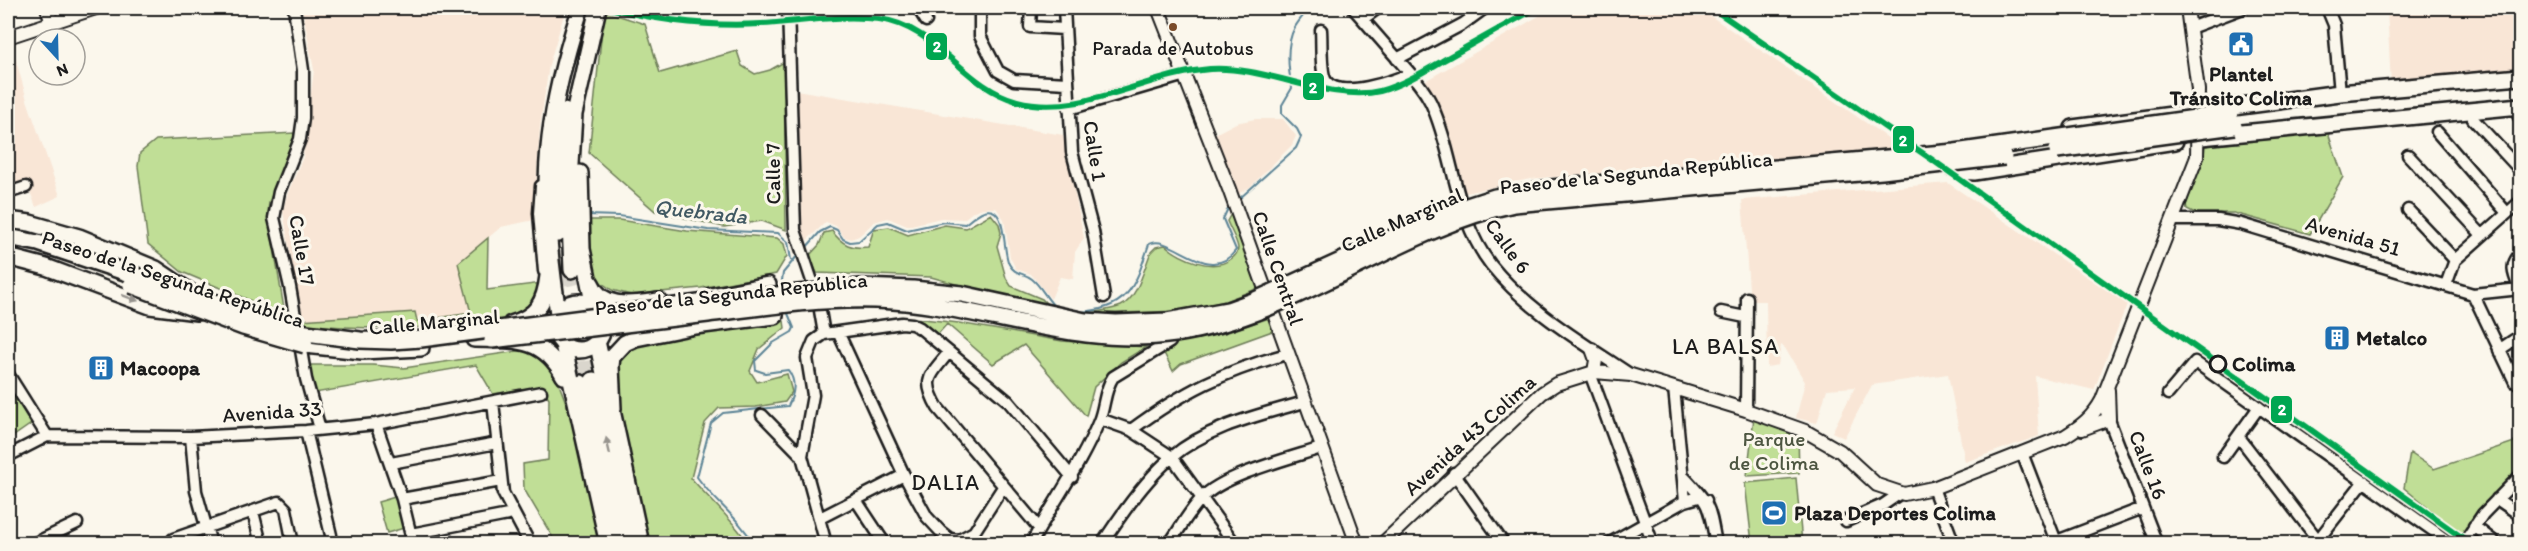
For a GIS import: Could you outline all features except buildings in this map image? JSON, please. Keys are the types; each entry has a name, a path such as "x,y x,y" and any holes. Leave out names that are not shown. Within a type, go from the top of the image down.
{"highway":[{"path":"598,8 576,105 570,170 569,230 572,269 600,298 615,304 701,298"},
{"path":"580,10 564,63 549,139 547,198 549,256 557,328 608,543"},
{"path":"580,10 568,71 561,135 558,225 572,269 594,307 607,323 695,326"},
{"path":"2520,77 2340,93 2199,110 1956,145 1946,151 1946,160 1957,170 1974,172 2199,137 2520,113"},
{"name":"Paseo de la Segunda República","path":"8,248 78,266 287,328 337,339 370,341 421,339 823,289 889,287 962,294 1085,321 1116,323 1167,321 1228,310 1253,302 1446,213 1495,197 1551,188 1944,153 2520,86"},
{"name":"Paseo de la Segunda República","path":"8,237 38,243 78,266 243,327 305,345 340,350 391,351 818,303 872,300 905,301 1058,331 1149,337 1224,324 1249,316 1293,298 1444,225 1489,209 1514,204 1917,167 2232,119 2520,99"},
{"path":"8,220 58,230 156,269 214,311"},
{"path":"8,226 108,249"},
{"path":"474,337 518,322 539,308 546,295 549,256"},
{"path":"8,257 31,262 78,266 162,309 214,311"},
{"path":"8,268 78,266"},
{"path":"557,328 577,350 584,350 597,341 607,323 701,298 768,285 829,279 931,284 962,294"},
{"path":"557,328 571,303 579,302 594,307"},
{"path":"613,408 610,366 612,357 618,348 636,338 773,307 898,307 954,310"},
{"path":"474,337 513,340 529,343 544,350 555,361 574,401"},
{"path":"597,341 641,543"},
{"path":"618,543 587,382 631,543"}],"main road":[{"path":"47,8 52,23"},
{"path":"8,37 96,8"},
{"name":"Calle Central","path":"1158,8 1229,189 1304,402 1357,543"},
{"path":"2064,436 2087,422 2102,400 2194,168 2199,137 2199,110 2187,8"},
{"path":"1592,349 1596,360 1594,372"},
{"path":"1594,372 1604,357"},
{"name":"Avenida 43 Colima","path":"1382,543 1454,473 1542,393 1564,381 1594,372 1631,375 1746,410 1822,439 1840,451 1877,485 1899,494"},
{"path":"1899,494 1912,494 1933,488 2109,419 2108,383"}],"street":[{"name":"Calle 17","path":"294,8 303,70 303,118 300,139 274,210 297,338 320,429"},
{"name":"Calle 7","path":"788,8 793,215 796,236 818,297 824,334"},
{"path":"918,8 926,21"},
{"path":"980,8 980,36 998,71 1014,80 1067,83"},
{"path":"1031,8 1030,27 1064,29"},
{"name":"Calle 1","path":"1064,8 1072,152 1093,231 1104,297"},
{"name":"Calle 6","path":"1353,8 1428,97 1443,135 1463,213 1479,247 1491,264 1512,288 1538,310 1631,375"},
{"path":"1363,19 1378,8"},
{"path":"1397,59 1462,24 1485,8"},
{"path":"2190,28 2243,8"},
{"path":"2326,8 2334,25 2340,93"},
{"path":"1321,30 1324,74 1330,84 1340,88 1366,87 1410,73"},
{"path":"1069,109 1185,75"},
{"path":"2473,119 2520,170"},
{"path":"2437,132 2508,213"},
{"path":"544,271 539,213 549,139"},
{"path":"2408,155 2482,235"},
{"name":"Calle Marginal","path":"607,323 757,304 773,307 802,299 877,292 963,300 1028,316 1094,328 1141,330 1208,322 1269,302 1463,213 1505,200 1544,194 1946,160"},
{"path":"8,193 26,187"},
{"path":"2446,285 2455,260 2520,202"},
{"path":"2408,210 2455,260"},
{"name":"Avenida 51","path":"2174,220 2218,220 2241,224 2473,294 2520,289"},
{"path":"2520,254 2514,261 2513,271 2520,289"},
{"path":"2473,294 2499,350 2518,381"},
{"path":"1746,410 1747,298"},
{"name":"Calle Marginal","path":"214,311 297,338 360,344 389,344 557,328"},
{"path":"1721,312 1746,317"},
{"path":"826,543 802,456 813,395 807,358 814,341 824,334 912,324 920,328 1008,401 1072,477"},
{"path":"838,332 904,475 927,517 940,532 950,539 959,540 974,532 1003,487"},
{"path":"2499,350 2520,336"},
{"path":"1035,542 1039,528 1072,477 1100,419 1106,391 1113,377 1170,342"},
{"path":"949,352 928,380 928,392 938,408 1039,528"},
{"path":"1131,430 1167,404 1204,382 1245,366 1287,354"},
{"path":"2168,394 2192,362 2452,543"},
{"path":"1594,372 1644,524 1653,543"},
{"path":"8,374 47,436"},
{"path":"1674,388 1685,501"},
{"name":"Avenida 33","path":"8,456 47,436 191,437 306,431 376,424 541,392"},
{"name":"Calle 16","path":"2102,400 2157,543"},
{"path":"493,402 501,481 513,514 530,543"},
{"path":"1102,543 1140,493 1172,457 1206,435 1304,402"},
{"path":"2223,457 2259,407"},
{"path":"762,415 802,456"},
{"path":"1100,419 1131,430 1172,457 1234,543"},
{"path":"376,424 391,463 412,539 513,514"},
{"path":"306,431 331,535"},
{"path":"191,437 196,491 211,543"},
{"path":"2239,437 2317,542 2364,481"},
{"path":"391,463 497,443"},
{"path":"1169,543 1203,497 1226,482 1322,448"},
{"path":"2022,453 2054,543 2143,508"},
{"path":"1454,473 1504,543"},
{"path":"820,518 904,475"},
{"path":"1683,476 1706,500 1710,509 1716,543"},
{"path":"2463,543 2474,526 2520,476"},
{"path":"402,499 501,481"},
{"path":"1933,488 1954,543"},
{"path":"1846,521 1883,505 1899,494"},
{"path":"1608,543 1685,501 1699,497 1706,500"},
{"path":"2497,499 2520,515"},
{"path":"856,500 885,543"},
{"path":"173,539 253,512 273,502 282,503 286,509 293,543"},
{"path":"253,512 261,543"},
{"path":"33,543 77,523"},
{"path":"2474,526 2497,543"}],"shaded area":[{"path":"302,8 566,8 549,65 540,127 534,220 501,227 458,263 472,313 416,321 415,312 301,320 283,210 303,157 314,70"},
{"path":"1553,8 1699,8 1904,149 1530,179 1461,194 1445,124 1425,81"},
{"path":"2387,8 2520,8 2520,74 2391,85"},
{"path":"11,42 27,100 60,196 36,207 27,184 8,190 8,43"},
{"path":"796,90 1063,135 1084,238 1075,252 1073,279 1060,277 1051,299 1031,274 1016,269 1010,257 1004,219 996,208 974,211 964,219 941,218 907,226 888,218 874,222 859,236 851,239 844,237 836,226 826,222 805,242 800,226"},
{"path":"1255,119 1283,119 1296,136 1292,145 1250,187 1238,194 1213,135 1236,123"},
{"path":"1948,183 2127,304 2094,390 2035,376 2039,436 1965,462 1948,374 1872,385 1844,438 1832,432 1855,387 1827,389 1817,423 1796,418 1805,382 1781,345 1778,365 1767,367 1766,301 1750,301 1742,200"}],"green space":[{"path":"604,11 645,24 660,73 737,51 742,66 755,74 770,70 784,62 786,230 762,221 724,227 655,211 589,153"},
{"path":"295,133 294,144 269,202 268,212 285,315 182,272 148,244 138,166 140,153 156,140"},
{"path":"2328,133 2343,177 2310,234 2234,213 2195,213 2187,209 2186,205 2204,155 2205,146"},
{"path":"991,214 999,224 1001,233 997,246 1006,278 1011,286 1042,299 1055,312 931,277 817,273 809,256 819,245 824,233 832,231 848,245 868,247 874,229 889,227 908,235 945,225 966,228"},
{"path":"1231,214 1259,288 1225,301 1182,311 1088,314 1121,306 1127,302 1136,290 1151,252 1156,247 1165,245 1187,259 1206,264 1215,265 1231,259 1237,253 1238,248 1227,221"},
{"path":"590,220 619,220 687,231 777,238 784,244 787,256 776,274 701,288 631,295 612,290 599,281 587,248"},
{"path":"488,238 487,290 542,283 542,293 522,316 466,324 412,328 358,328 302,324 301,320 415,312 417,321 471,313 458,263"},
{"path":"914,318 959,323 1062,341 1146,347 1121,362 1094,387 1086,416 1024,345 993,364 947,324 938,334"},
{"path":"1269,318 1275,330 1181,364 1173,371 1162,349 1170,344 1225,333"},
{"path":"784,321 785,328 759,349 750,371 757,382 787,374 792,392 785,402 756,407 719,408 705,423 691,478 748,543 647,543 618,408 617,361 624,350 634,345"},
{"path":"518,351 542,357 553,372 571,418 602,543 556,543 524,489 523,464 548,460 549,398 541,386 493,394 476,365 315,393 309,365 373,365 404,368"},
{"path":"8,385 31,424 8,440"},
{"name":"Parque de Colima","path":"1754,417 1798,434 1799,473 1747,476"},
{"path":"2520,440 2520,472 2466,539 2404,488 2410,453 2434,469"},
{"name":"Plaza Deportes Colima","path":"1796,478 1802,543 1752,543 1745,483"},
{"path":"395,497 404,528 387,533 378,502"}],"waterway":[{"path":"1239,199 1296,148 1301,137 1297,129 1282,114 1282,105 1292,88 1289,65 1290,41 1295,27 1309,8"},
{"path":"1076,312 1107,307 1127,294 1139,273 1149,244 1158,242 1168,245 1202,261 1214,263 1225,260 1236,250 1223,219 1229,206"},
{"path":"805,249 820,232 830,227 850,242 859,241 878,224 888,222 907,230 944,222 965,224 984,211 992,211 1001,221 1009,264 1014,270 1035,282 1056,308"},
{"name":"Quebrada","path":"587,215 619,216 708,230 778,233 788,242 791,260"},
{"path":"781,288 783,273 798,255"},
{"path":"754,544 697,477 711,423 723,413 788,406 794,388 791,374 788,370 765,373 756,370 755,361 773,343 792,332 794,328 787,311"}],"tunnel":[{"path":"572,270 593,380"},
{"path":"561,271 581,383"}],"transit line":[{"name":"2","path":"610,8 666,20 723,25 835,18 879,19 899,24 917,33 998,94 1017,101 1041,105 1090,100 1162,78 1210,69 1253,72 1341,92 1380,91 1412,78 1537,8"},
{"name":"2","path":"1712,8 1934,161 2471,544"}],"place":[{"name":"Parada de Autobus","path":"1173,27"},
{"name":"Plantel Tránsito Colima","path":"2241,44"},
{"name":"Metalco","path":"2337,338"},
{"name":"Colima","path":"2218,364"},
{"name":"Macoopa","path":"101,368"},
{"name":"Plaza Deportes Colima","path":"1774,513"}],"district":[{"name":"LA BALSA","path":"1726,346"},
{"name":"DALIA","path":"946,482"}]}
